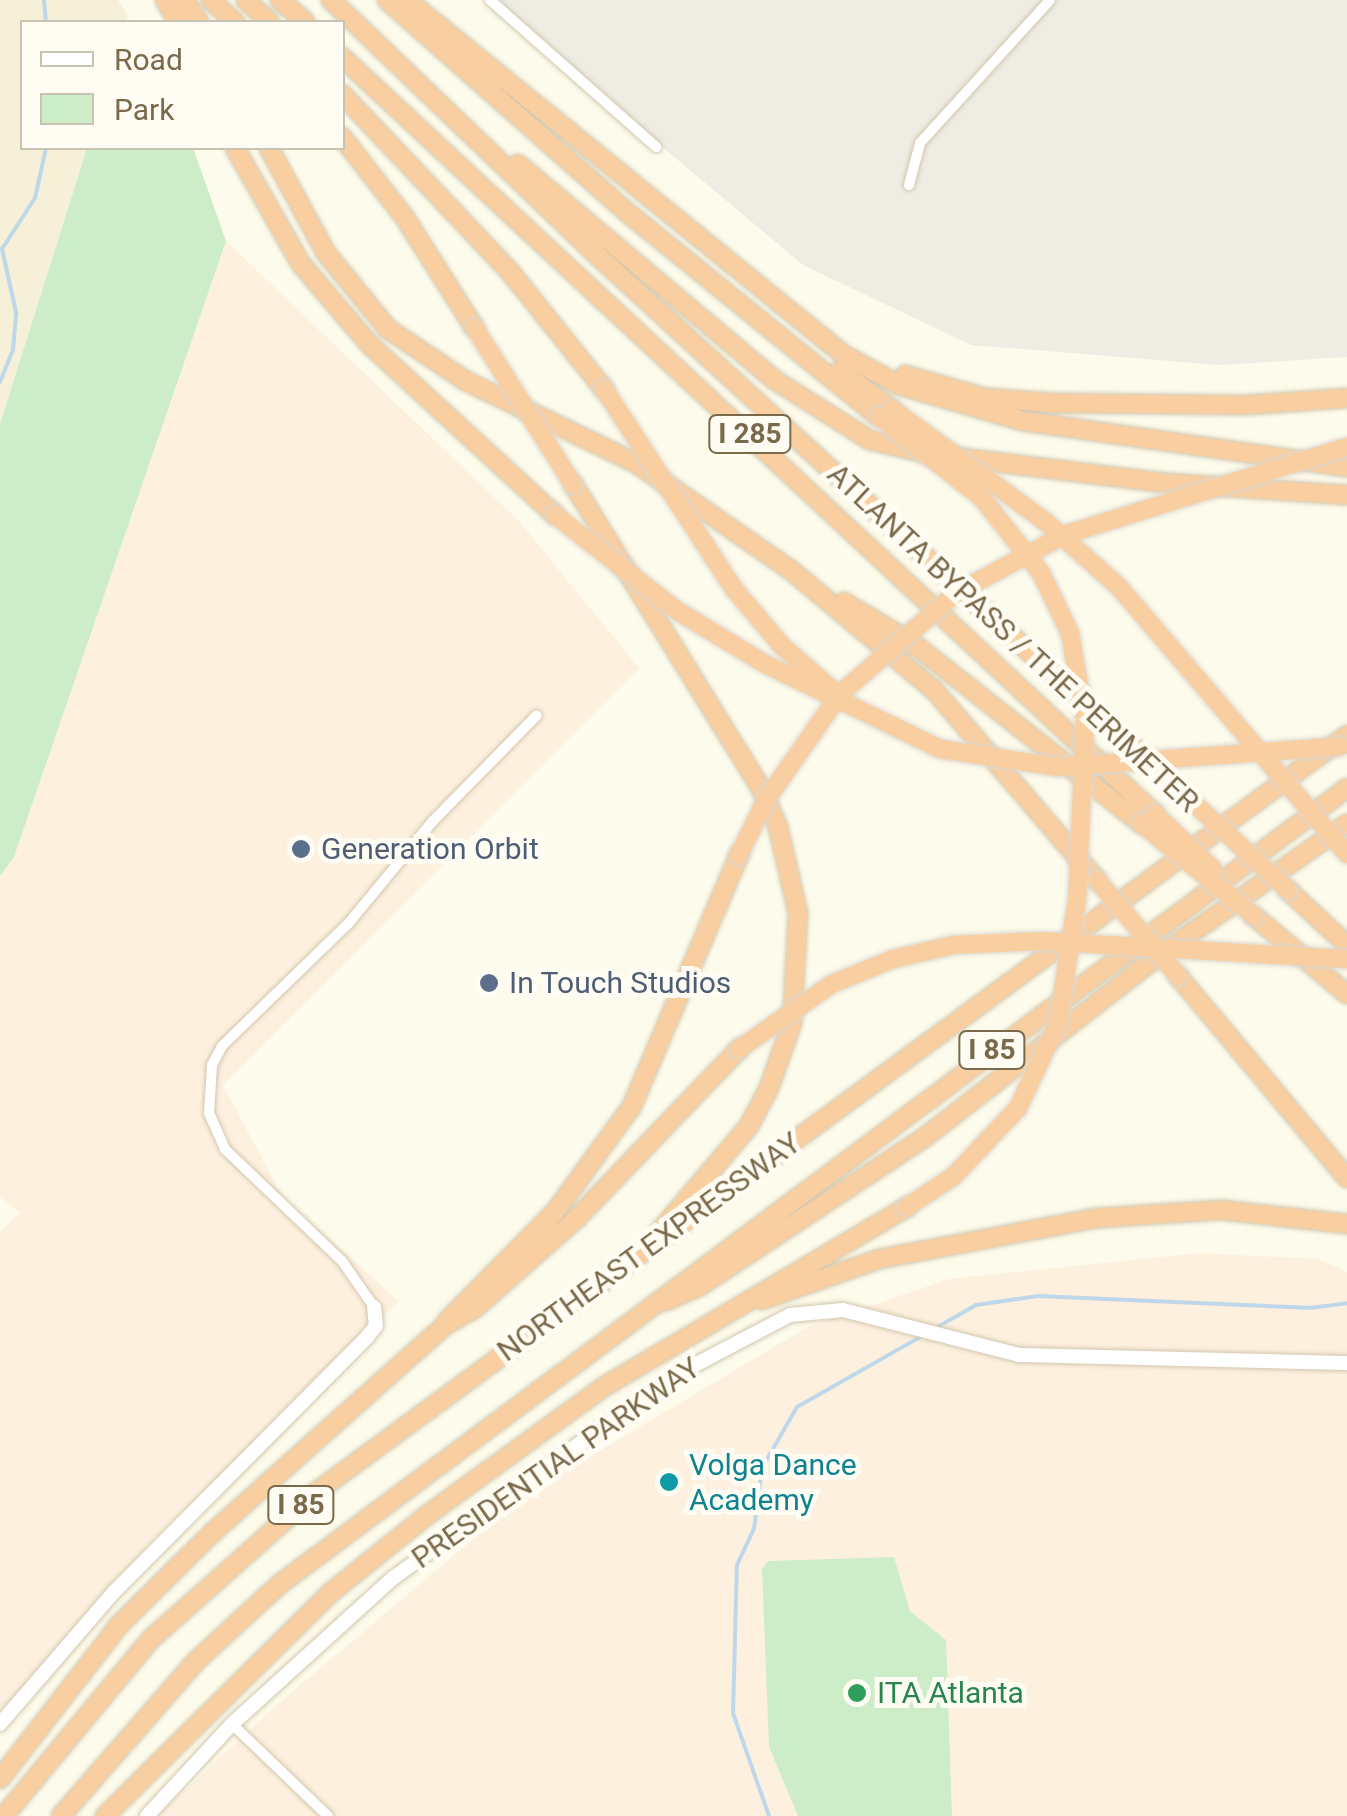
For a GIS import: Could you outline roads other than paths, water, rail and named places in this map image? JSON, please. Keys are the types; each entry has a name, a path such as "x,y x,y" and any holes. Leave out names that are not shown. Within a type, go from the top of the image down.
{"highway":[{"path":"211,0 232,20"},
{"path":"246,0 268,20"},
{"path":"280,0 303,20"},
{"name":"ATLANTA BYPASS / THE PERIMETER","path":"331,0 597,256 1347,945"},
{"path":"105,1816 330,1594 398,1538 602,1388 954,1176 1018,1108 1058,1023 1078,900 1085,720 1070,633 1041,573 982,498 885,413 720,286 387,0"},
{"path":"407,0 791,313 858,362 970,410 1284,463 1347,467"},
{"name":"ATLANTA BYPASS / THE PERIMETER","path":"345,60 1148,819 1347,993"},
{"path":"398,62 772,380 870,440 900,450 1167,483 1347,495"},
{"path":"345,97 522,286 604,389 734,589 782,646 858,712"},
{"path":"345,141 405,218 761,788 790,868 798,913 792,1023 769,1088 722,1161 648,1248"},
{"path":"236,150 301,264 370,345 555,515 676,610 858,712 940,749 1022,766 1347,745"},
{"path":"270,150 326,253 388,329 466,381 636,464 792,571 914,644 1148,819"},
{"path":"791,313 912,379 985,398 1246,406 1347,398"},
{"path":"885,413 1047,522 1119,588 1347,854"},
{"path":"0,1779 120,1624 212,1532 444,1326 555,1212 632,1106 739,855 797,751 840,694 956,593 1064,535 1347,448"},
{"path":"792,571 934,690 1347,1178"},
{"name":"NORTHEAST EXPRESSWAY","path":"4,1816 103,1691 254,1544 648,1248 1347,735"},
{"name":"NORTHEAST EXPRESSWAY","path":"61,1816 196,1661 280,1584 638,1312 1347,788"},
{"path":"638,1312 700,1286 925,1137 1149,963 1347,824"},
{"path":"444,1326 474,1310 576,1219 740,1049 832,984 893,959 953,945 1041,941 1347,959"},
{"path":"738,1309 879,1259 982,1235 1204,1212 1300,1216 1347,1224"}],"street":[{"path":"490,0 656,147"},
{"path":"910,185 920,143 1050,0"},
{"path":"0,1724 114,1592 376,1326 374,1307 342,1261 226,1149 209,1112 212,1065 222,1046 348,924 432,821 536,715"},
{"name":"PRESIDENTIAL PARKWAY","path":"147,1816 232,1724 393,1578 672,1377 790,1315 842,1310 1018,1355 1347,1364"},
{"path":"232,1724 328,1816"}],"waterway":[{"path":"44,0 46,20"},
{"path":"0,382 13,350 16,312 2,249 35,198 46,150"},
{"path":"934,1329 976,1305 1038,1296 1309,1308 1347,1303"},
{"path":"769,1816 733,1713 737,1565 754,1529 762,1468 797,1407 922,1336"}],"place":[{"name":"Generation Orbit","path":"301,849"},
{"name":"In Touch Studios","path":"489,983"},
{"name":"Volga Dance Academy","path":"669,1482"},
{"name":"ITA Atlanta","path":"857,1693"}]}
